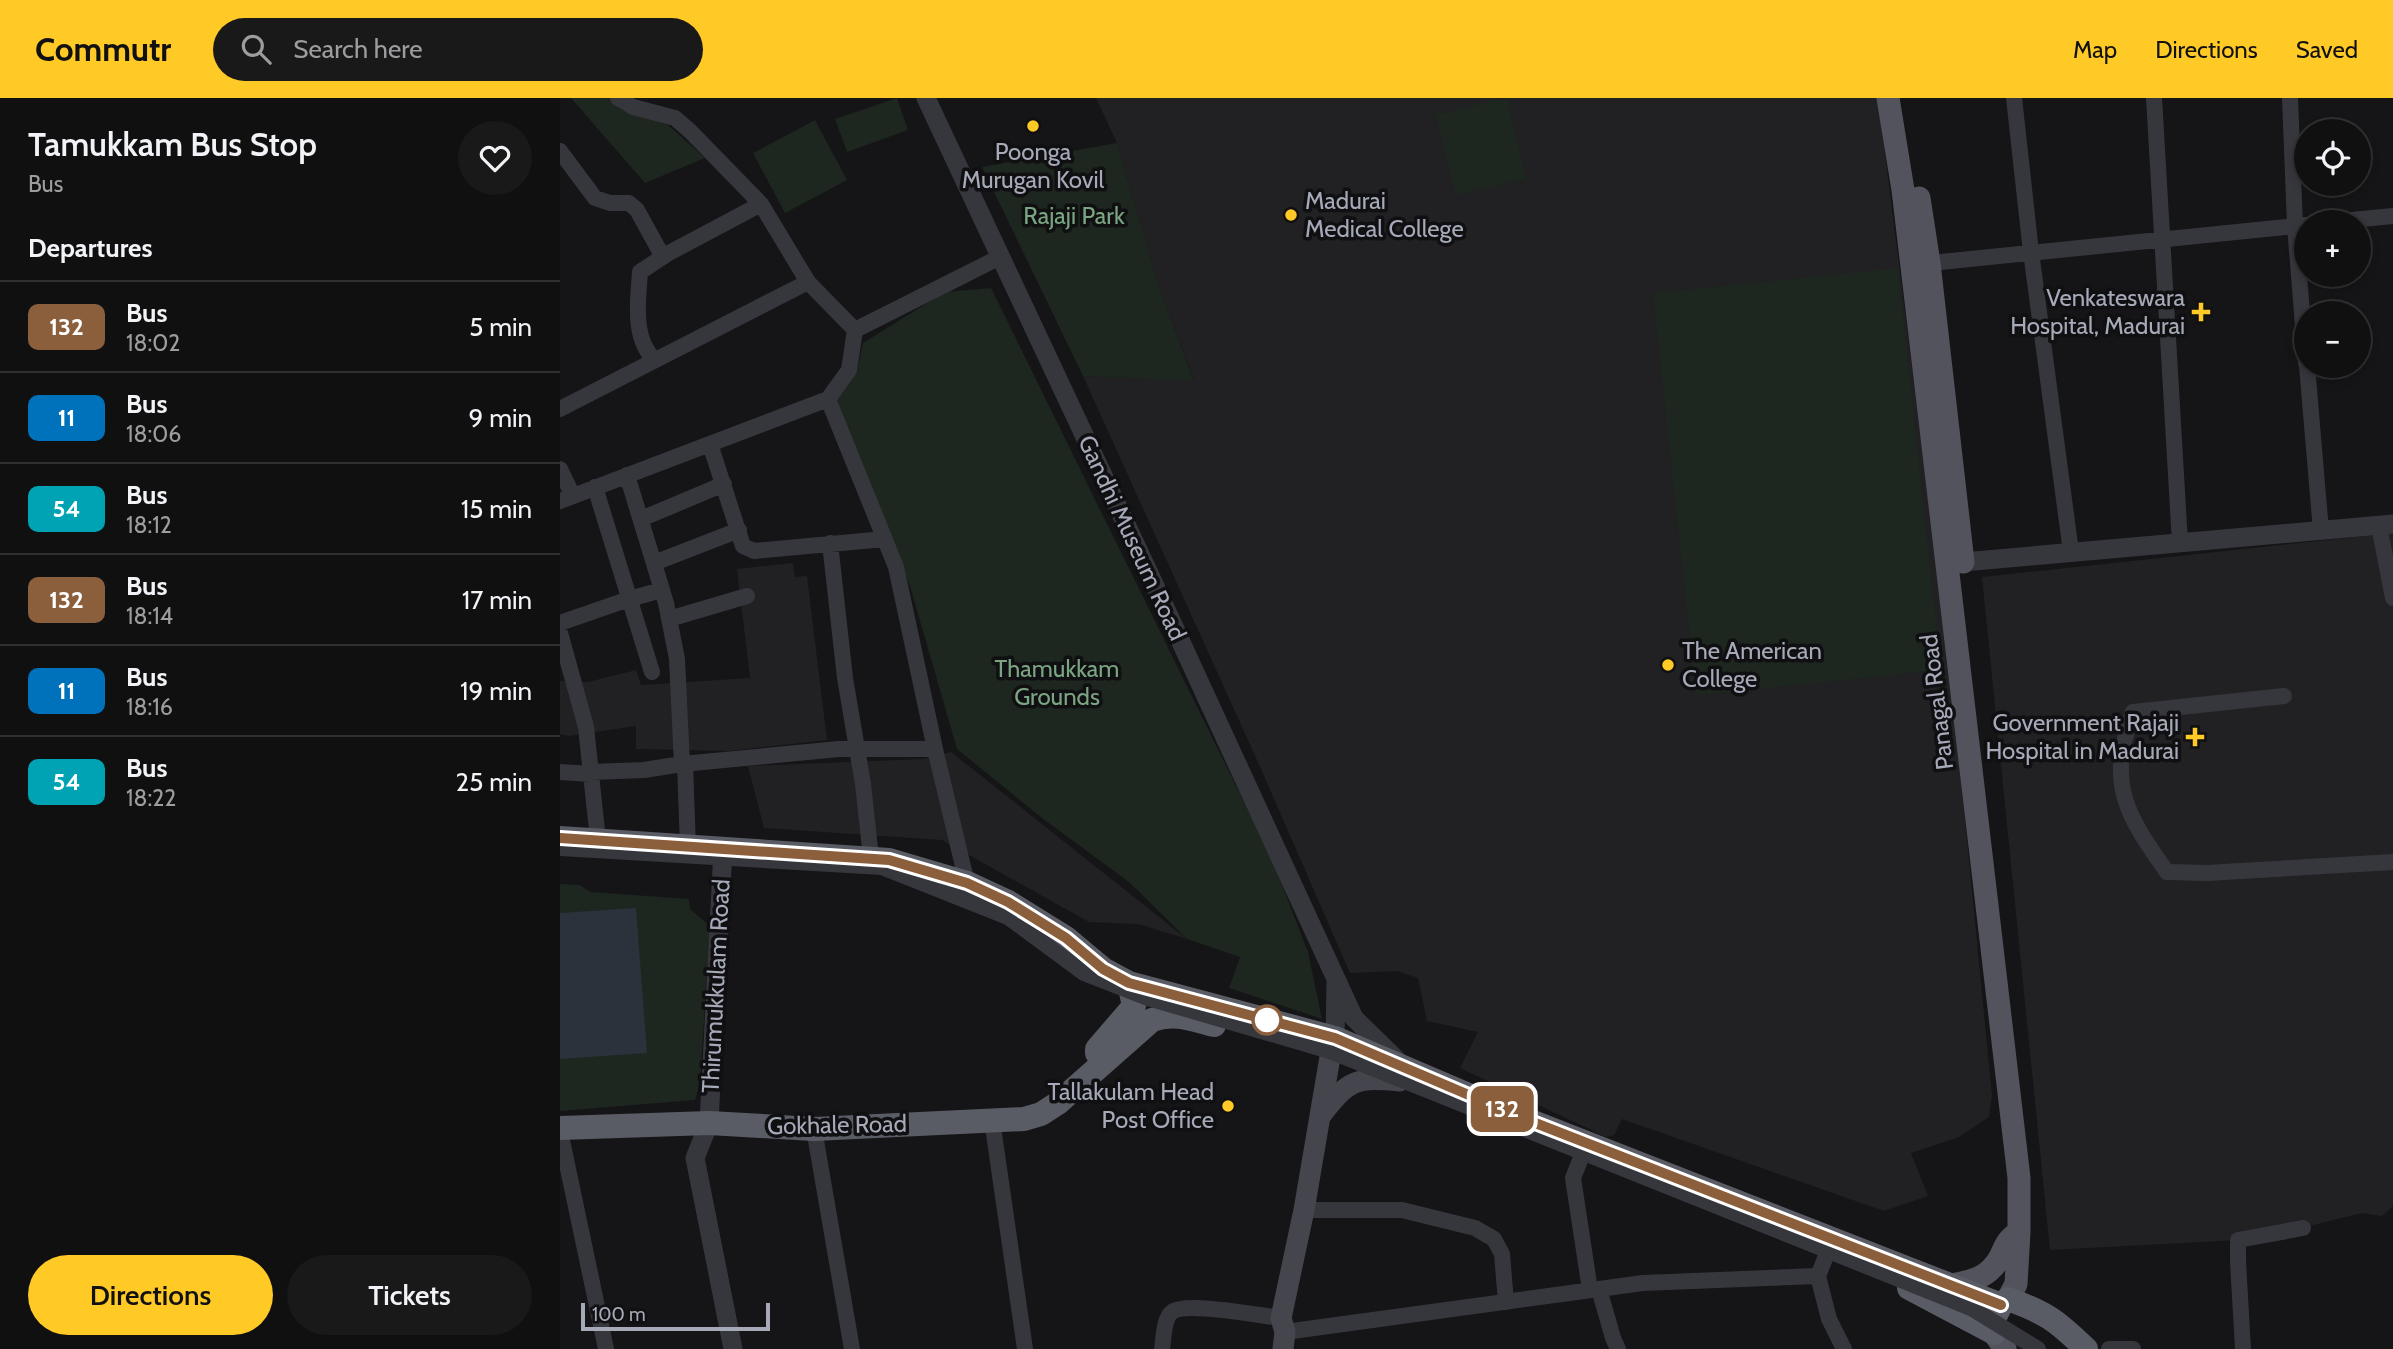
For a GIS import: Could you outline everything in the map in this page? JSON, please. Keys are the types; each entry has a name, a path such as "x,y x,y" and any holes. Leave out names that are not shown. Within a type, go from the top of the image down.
{"highway":[{"path":"560,838 871,858 889,860 967,883 1008,902 1066,938 1103,969 1129,983 1332,1047 1952,1285 2037,1310 2058,1322 2086,1349"},
{"name":"Gokhale Road","path":"1097,1068 1097,1049 1134,1006 1129,983"},
{"name":"Gokhale Road","path":"560,1130 592,1126 709,1124 814,1129 1024,1119 1041,1114 1058,1103 1152,1020 1164,1015 1183,1016 1332,1047"},
{"path":"1409,1077 1822,1266 1898,1282 1998,1344"},
{"path":"1998,1344 1995,1316 2005,1302"}],"main road":[{"name":"Panagal Road","path":"1888,98 1903,190 1920,264 1963,562"},
{"name":"Panagal Road","path":"1903,98 2019,1178 2020,1232 2016,1284 2005,1302"},
{"path":"1283,1333 1332,1047"},
{"path":"1319,1119 1347,1086 1361,1080 1409,1077"},
{"path":"1952,1285 1975,1280 1994,1267 2007,1240 2020,1232"}],"street":[{"path":"618,98 633,107 675,118 732,173 761,204 808,282 855,330"},
{"name":"Gandhi Museum Road","path":"926,98 1164,603 1354,1018 1409,1077"},
{"path":"2014,98 2031,252 2071,552"},
{"path":"2154,98 2180,543"},
{"path":"2290,98 2300,210"},
{"path":"560,151 595,198 610,203 629,203 637,209 663,257"},
{"path":"655,360 646,351 642,340 638,307 640,272 761,204"},
{"path":"2371,218 2393,216"},
{"path":"1920,264 2294,226"},
{"path":"855,330 1000,257"},
{"path":"560,409 808,282"},
{"path":"560,469 566,499 828,399 849,370 855,330"},
{"path":"2308,378 2321,531"},
{"path":"828,399 896,567 967,883"},
{"path":"710,444 743,546 754,551 885,539"},
{"path":"627,475 662,590 677,659 688,847"},
{"path":"640,519 724,484"},
{"path":"595,487 652,672"},
{"path":"1963,562 2386,525 2393,598"},
{"path":"654,563 739,530"},
{"path":"830,543 845,678 858,748 871,858"},
{"path":"560,623 662,590"},
{"path":"669,619 747,596"},
{"path":"560,633 586,727 598,840"},
{"path":"2284,696 2133,712 2125,735 2122,793 2130,815 2149,846 2167,872 2207,873 2393,862"},
{"path":"560,772 644,770 858,748 935,749"},
{"path":"560,848 882,867 1008,918 1084,973 1148,998 1330,1051 1971,1308 2038,1349"},
{"name":"Thirumukkulam Road","path":"723,849 709,1124 695,1158 733,1349"},
{"name":"Gandhi Museum Road","path":"1332,1047 1336,979"},
{"path":"992,1121 1025,1349"},
{"path":"814,1129 852,1349"},
{"path":"560,1130 606,1349"},
{"path":"1581,1158 1573,1178 1595,1289 1618,1349"},
{"path":"1304,1210 1402,1210 1475,1228 1493,1239 1502,1254 1506,1302"},
{"path":"2244,1349 2238,1240 2303,1228"},
{"path":"1162,1349 1167,1317 1175,1310 1200,1308 1283,1333 1643,1283 1822,1266 1829,1319 1844,1349"},
{"path":"2109,1349 2133,1349"}],"shaded area":[{"name":"The American College","path":"1096,98 1878,98 1952,685 1992,1096 1989,1117 1959,1137 1911,1153 1928,1196 1884,1211 1622,1119 1614,1135 1606,1137 1460,1068 1478,1032 1427,1021 1418,978 1398,971 1350,973 1083,376 1194,380 1159,286 1117,143"},
{"name":"Government Rajaji Hospital in Madurai","path":"2393,533 2393,1206 2382,1216 2362,1213 2257,1239 2050,1250 1982,577"},
{"path":"793,563 795,577 807,576 827,740 729,751 636,749 636,726 569,736 560,734 560,681 588,682 636,670 641,685 750,678 737,569"},
{"path":"951,752 1187,939 1138,924 1089,922 942,840 764,828 748,766 923,759"},
{"path":"636,908 647,1053 560,1059 560,913"}],"green space":[{"path":"571,98 610,98 620,109 668,125 705,158 645,183"},
{"path":"897,98 908,130 847,152 835,119"},
{"path":"1507,98 1526,179 1456,195 1436,115"},
{"path":"815,120 847,180 785,213 753,153"},
{"name":"Rajaji Park","path":"1117,143 1159,286 1194,381 1083,376 982,167"},
{"path":"1898,268 1941,670 1696,695 1653,293"},
{"name":"Thamukkam Grounds","path":"991,288 1272,859 1308,952 1322,1019 1229,988 1240,957 1187,939 1129,882 1042,818 957,749 910,586 836,398 857,371 863,343 945,292"},
{"path":"560,884 579,885 591,892 689,899 690,909 710,926 700,1083 695,1100 560,1111"}],"bus line":[{"name":"132","path":"560,838 889,860 967,883 1008,902 1066,938 1103,969 1129,983 1335,1038 1525,1119 2001,1305"}],"place":[{"name":"Poonga Murugan Kovil","path":"1033,126"},
{"name":"Madurai Medical College","path":"1291,215"},
{"name":"Venkateswara Hospital, Madurai","path":"2201,312"},
{"name":"The American College","path":"1668,665"},
{"name":"Government Rajaji Hospital in Madurai","path":"2195,737"},
{"name":"Tallakulam Head Post Office","path":"1228,1106"}]}
